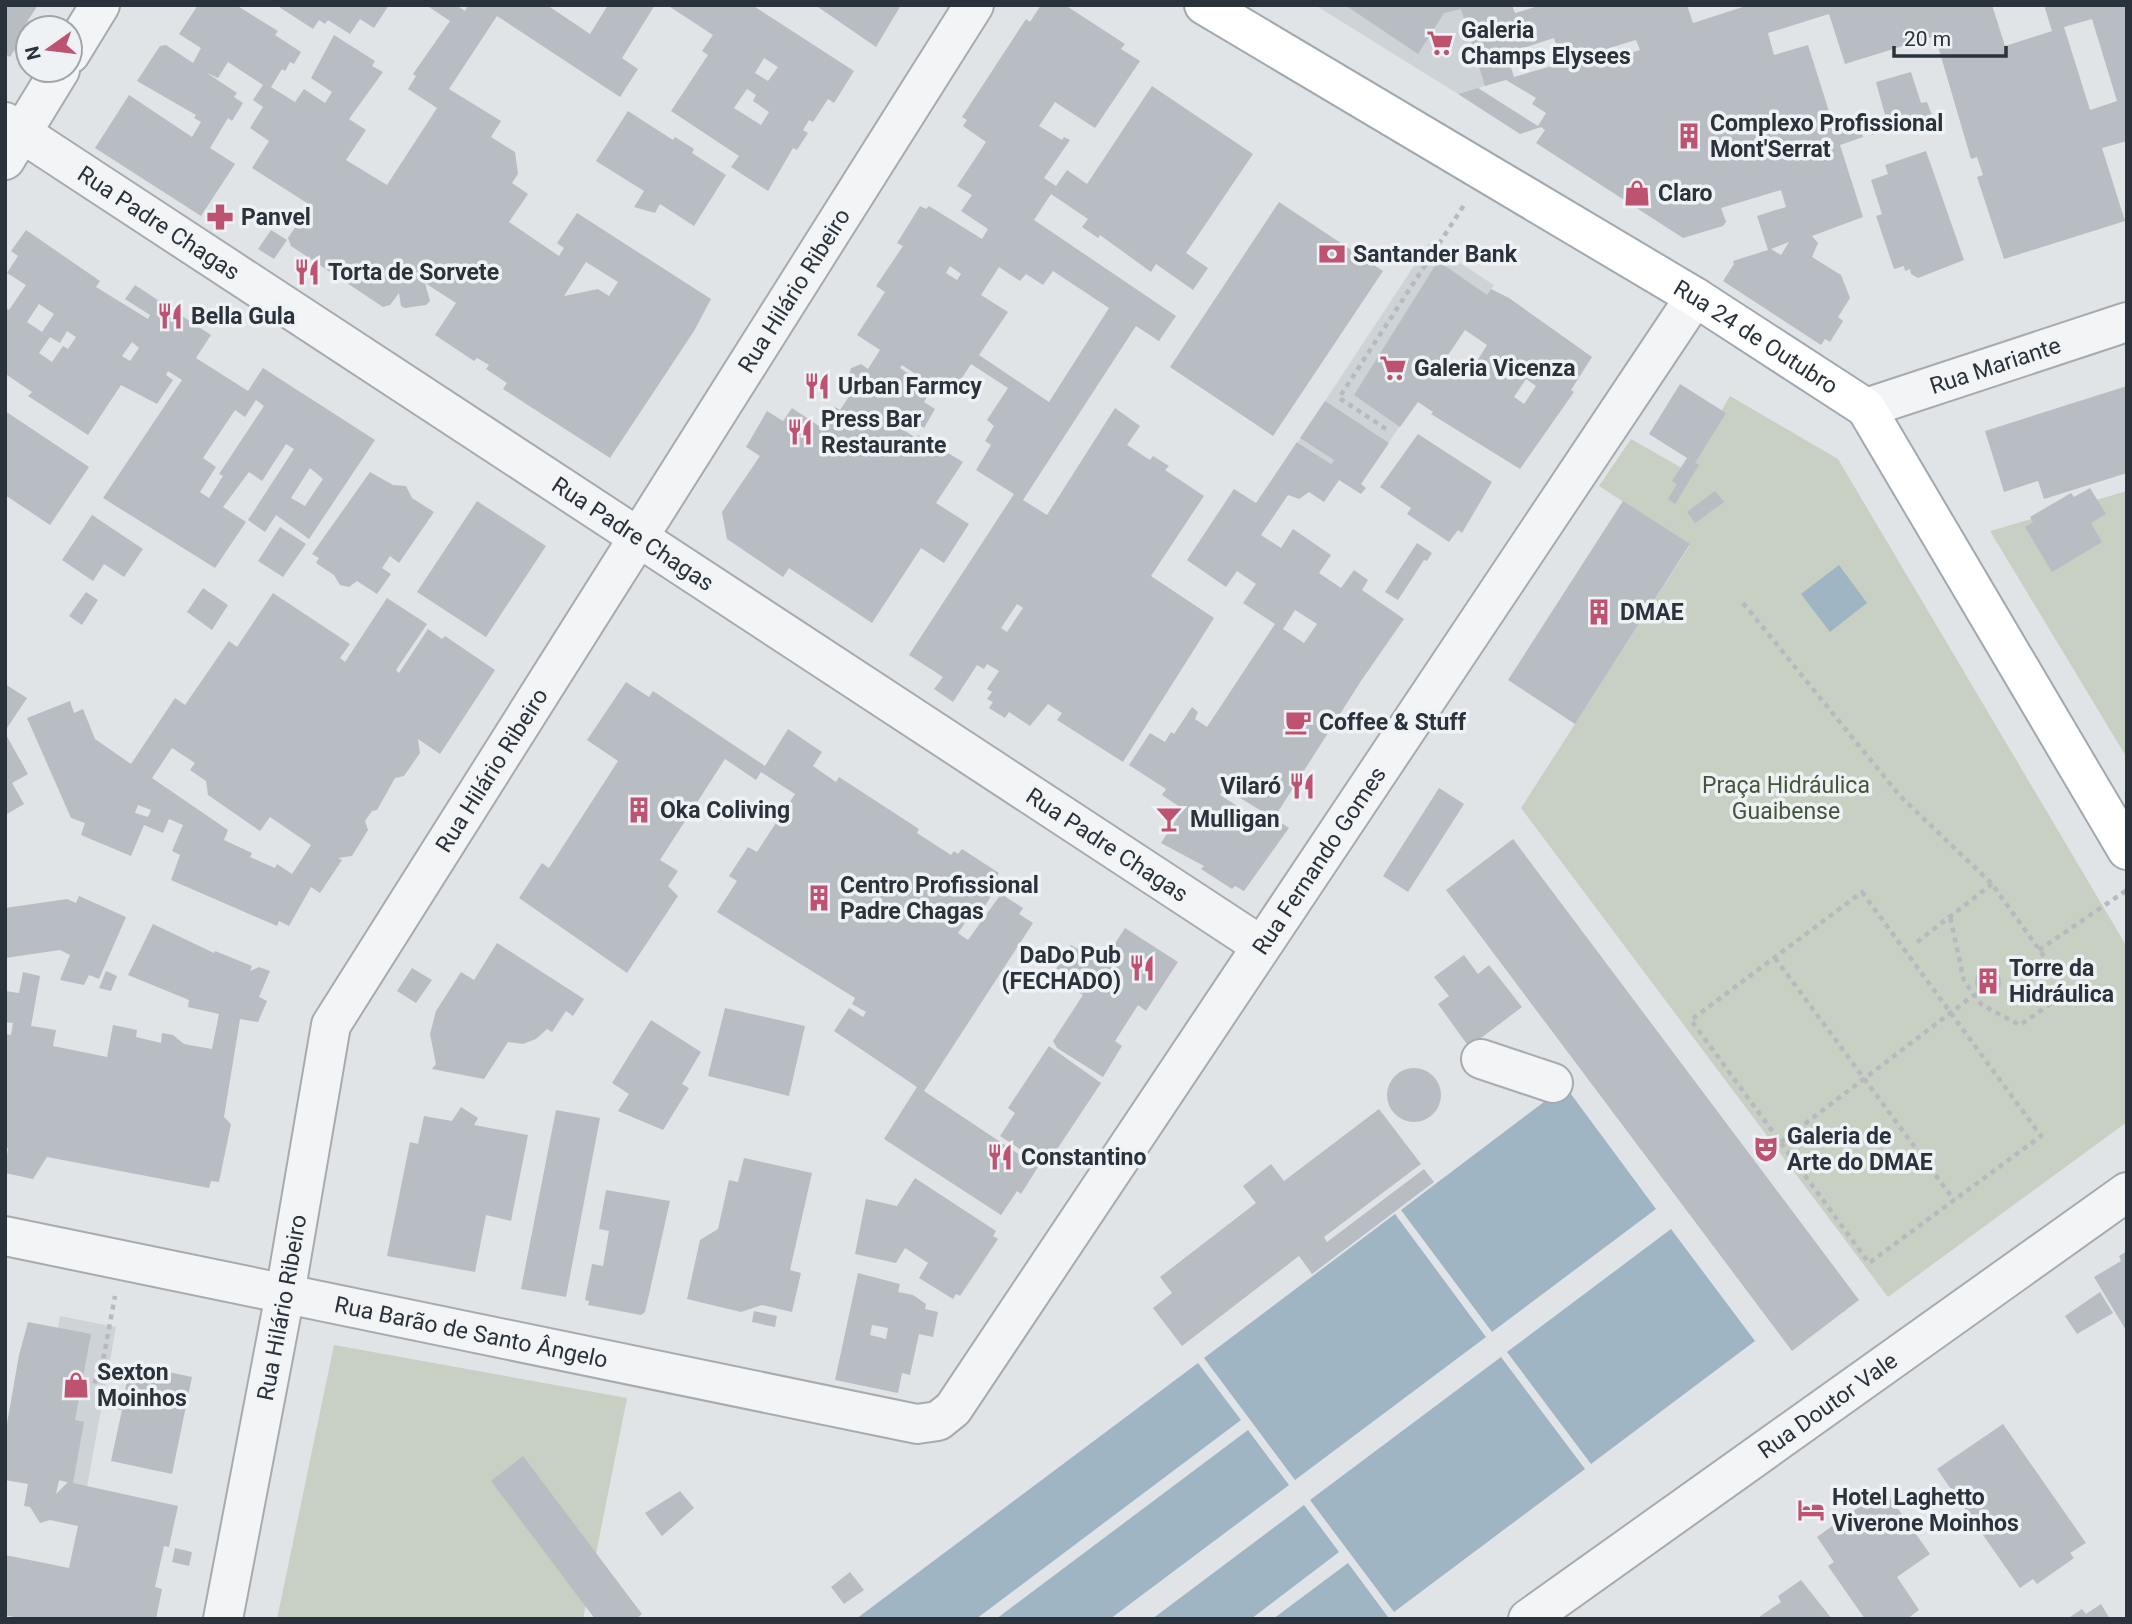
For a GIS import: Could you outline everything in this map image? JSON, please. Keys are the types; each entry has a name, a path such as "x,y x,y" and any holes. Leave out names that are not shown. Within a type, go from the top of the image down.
{"main road":[{"name":"Rua 24 de Outubro","path":"1204,5 1695,297 1866,408 2127,850"}],"street":[{"path":"84,31 100,5"},
{"name":"Rua Hilário Ribeiro","path":"223,1619 285,1294 331,1025 974,5"},
{"path":"11,138 50,84"},
{"name":"Rua Padre Chagas","path":"11,138 640,537 1260,945"},
{"name":"Rua Fernando Gomes","path":"938,1421 953,1409 1260,945 1695,297"},
{"name":"Rua Mariante","path":"1866,408 2127,322"},
{"path":"1481,1059 1553,1083"},
{"name":"Rua Doutor Vale","path":"1528,1619 2127,1192"},
{"name":"Rua Barão de Santo Ângelo","path":"5,1236 917,1424 938,1421"}],"path":[{"path":"1386,429 1339,398 1485,172"},
{"path":"1742,603 1900,796 1992,884 2068,991 2021,1025 1982,1005 1964,981 1950,916"},
{"path":"1917,942 1992,884"},
{"path":"2039,950 2127,890"},
{"path":"1862,892 1951,1013 2041,1136 1869,1263 1691,1020 1862,892"},
{"path":"1775,958 1954,1200"},
{"path":"1781,1142 1974,995"},
{"path":"83,1379 99,1382 121,1260"}],"shaded area":[{"name":"Galeria Champs Elysees","path":"1315,5 1492,5 1514,77 1458,94"},
{"name":"Galeria Vicenza","path":"1429,243 1494,285 1361,484 1298,442"},
{"name":"Sexton Moinhos","path":"60,1316 116,1327 87,1487 30,1474"}],"green space":[{"name":"Praça Hidráulica Guaibense","path":"1730,396 1838,459 2127,947 2127,1122 1888,1297 1521,808 1690,545 1599,486 1631,439 1687,471"},
{"path":"2127,491 2127,758 1990,531"},
{"path":"334,1345 627,1398 583,1619 277,1619"}],"water":[{"path":"1839,565 1867,603 1830,632 1801,594"},
{"path":"1565,1086 1656,1209 1492,1332 1401,1210"},
{"path":"1395,1214 1486,1337 1295,1480 1204,1358"},
{"path":"1671,1229 1755,1341 1591,1464 1507,1352"},
{"path":"1501,1357 1585,1469 1394,1612 1310,1500"},
{"path":"1198,1363 1241,1420 976,1619 856,1619"},
{"path":"1248,1430 1289,1485 1110,1619 996,1619"},
{"path":"1304,1505 1339,1552 1251,1619 1152,1619"},
{"path":"1348,1563 1388,1617 1273,1619"}],"building":[{"path":"5,5 38,5 32,14 14,14 14,51 10,57 5,54"},
{"path":"198,5 236,5 278,31 275,35 301,52 294,64 290,62 285,71 282,69 271,87 295,102 304,89 325,103 332,92 311,78 334,35 375,61 372,66 383,72 349,119 366,130 346,160 387,185 437,108 408,89 416,76 413,74 450,21 426,5 456,5 465,11 468,5 547,5 590,34 608,5 655,5 622,58 638,69 620,97 497,16 449,89 501,121 491,137 515,152 518,174 512,183 528,194 509,222 559,256 564,248 557,243 577,213 711,299 694,331 610,458 503,389 507,383 486,369 489,365 477,358 474,361 435,335 456,303 425,283 430,301 426,305 405,308 401,306 399,293 390,305 383,307 291,246 288,238 310,205 252,168 269,141 250,128 263,107 253,100 263,85 228,62 218,78 207,73 237,93 234,97 243,103 232,121 228,118 210,148 235,164 201,216 95,148 129,95 192,137 201,122 194,118 196,115 137,81 160,46 166,45 193,63 201,48 179,34","holes":["586,262 618,282 609,296 598,289 564,296"]},
{"path":"276,5 389,5 374,28 360,19 350,34 328,20 325,24 319,20 313,29"},
{"path":"667,5 752,5 854,71 834,103 828,99 813,122 809,120 803,130 808,133 797,150 793,148 768,191 731,167 739,156 671,111 708,55 702,51 713,35","holes":["764,58 778,67 768,81 755,73","747,89 756,95 753,101 769,112 761,125 734,108"]},
{"path":"815,5 901,5 876,47"},
{"path":"1041,5 1065,5 1125,44 1121,49 1140,61 1095,128 1055,102 1039,126 1062,140 1064,137 1070,140 1044,178 1056,186 1067,170 1087,184 1152,86 1253,154 1186,253 1208,268 1193,290 1156,264 1151,272 1100,235 1098,238 1082,227 1088,219 1051,194 1034,220 1176,316 1159,341 1136,326 1023,500 1047,515 1115,408 1140,426 1127,445 1150,460 1153,456 1169,466 1165,470 1204,496 1151,576 1214,618 1123,762 1057,720 1062,713 1048,704 1030,726 1009,712 1005,718 989,708 993,702 987,699 992,692 987,689 999,671 987,664 984,669 977,665 953,702 934,689 943,677 909,655 1014,494 976,470 991,445 985,441 994,426 987,420 1008,388 971,364 950,396 934,385 924,402 935,409 924,428 896,410 891,418 898,422 896,425 916,438 918,435 963,462 936,503 969,524 944,563 921,548 872,623 789,568 783,577 727,539 722,512 760,456 746,447 767,411 783,421 792,408 822,428 835,407 840,410 857,384 849,376 851,368 861,364 868,369 880,350 857,335 885,292 876,286 903,246 897,243 920,206 926,209 929,206 982,239 988,229 961,211 972,195 957,186 986,142 963,126 967,120 962,117 1026,19 1030,22","holes":["950,266 961,274 957,280 946,273","999,267 1020,281 1026,274 1043,285 1053,271 1109,308 1049,402 979,355 1008,312 981,295","902,365 914,373 912,376 900,368","1017,604 1023,608 1007,632 1001,628"]},
{"path":"1345,5 1512,5 1515,13 1542,5 1687,5 1693,23 1749,5 1992,5 2005,46 2052,31 2044,5 2127,5 2127,141 2102,148 2125,221 2004,259 1977,177 1983,175 1977,157 1971,159 1935,36 1845,64 1829,14 1768,33 1774,55 1808,45 1833,124 1856,116 1863,137 1840,145 1863,217 1812,236 1818,243 1812,257 1841,275 1850,298 1838,317 1843,321 1830,342 1825,339 1821,345 1723,281 1734,264 1733,261 1768,250 1757,216 1786,207 1781,190 1721,208 1726,222 1723,226 1683,238 1536,143 1545,130 1541,127 1520,134 1458,94 1478,88 1538,126 1546,113 1532,104 1536,98 1506,80 1485,86 1461,9 1444,13 1418,54","holes":["2092,19 2117,101 2090,110 2064,27","1497,21 1500,33 1494,35 1490,23","1554,38 1562,63 1514,77 1510,65 1503,68 1499,56","1636,40 1640,50 1614,58 1616,63 1603,67 1596,52","1789,242 1781,255 1771,249"]},
{"path":"1911,72 1921,103 1927,102 1933,118 1872,135 1867,120 1885,115 1876,82"},
{"path":"628,111 673,140 675,137 694,149 692,153 726,175 694,226 660,204 655,213 634,207 644,191 596,161"},
{"path":"1926,151 1964,260 1918,278 1911,274 1910,269 1905,271 1904,266 1894,269 1876,216 1882,214 1871,180 1888,174 1885,165"},
{"path":"1279,202 1383,271 1273,436 1170,367"},
{"path":"26,230 100,281 96,287 148,319 150,315 125,299 135,285 211,335 196,358 248,391 263,368 375,440 309,539 276,515 265,532 248,520 294,449 286,444 262,481 249,472 223,507 246,522 215,568 103,498 182,380 168,371 166,375 173,380 157,404 121,385 88,435 28,396 32,392 7,375 5,378 5,307 9,310 26,285 7,273 18,256 11,251","holes":["39,304 54,314 42,332 27,322","67,331 76,337 68,349 63,346 52,362 39,353 50,337 60,343","132,342 139,348 130,361 122,356","256,400 264,406 219,474 223,476 209,498 200,492 216,467 203,458 235,410 245,417","310,468 323,479 305,506 291,498"]},
{"path":"271,230 287,240 274,259 258,249"},
{"path":"1438,261 1487,295 1491,289 1509,298 1592,357 1571,390 1574,392 1520,469 1431,414 1433,412 1418,402 1400,427 1354,395","holes":["1465,330 1487,345 1468,376 1444,361","1526,379 1536,386 1524,404 1514,397"]},
{"path":"1680,384 1726,413 1695,463 1699,465 1675,504 1668,499 1677,484 1672,481 1687,458 1649,434"},
{"path":"2127,386 2127,473 2044,499 2038,481 2004,492 1985,431"},
{"path":"1325,401 1389,443 1361,484 1366,488 1361,494 1339,480 1324,502 1309,492 1299,499 1288,495 1261,535 1281,548 1293,529 1331,555 1319,573 1341,588 1354,570 1368,580 1362,590 1404,619 1274,818 1289,828 1244,891 1235,886 1232,889 1201,869 1204,866 1161,843 1183,809 1162,795 1166,789 1129,765 1150,733 1165,742 1171,732 1174,734 1192,707 1198,712 1195,719 1207,727 1275,624 1243,603 1256,584 1237,571 1226,587 1187,560 1234,489 1256,503 1297,442 1331,464 1334,460 1300,438","holes":["1295,610 1317,624 1304,643 1283,629","1224,788 1263,812 1258,819 1220,795"]},
{"path":"5,411 89,467 50,525 5,495"},
{"path":"1418,434 1492,482 1462,533 1458,530 1449,542 1407,514 1411,508 1380,487"},
{"path":"370,472 393,485 406,486 412,498 434,512 399,563 390,556 382,568 391,574 377,594 357,581 349,587 340,585 334,575 316,563 319,558 312,554"},
{"path":"2090,488 2106,514 2091,523 2102,542 2052,572 2025,527 2033,522 2030,517 2071,493 2074,497"},
{"path":"1715,491 1724,502 1695,523 1687,512"},
{"path":"477,501 546,546 486,637 417,592"},
{"name":"DMAE","path":"1623,501 1690,544 1575,724 1508,680"},
{"path":"92,515 143,549 124,577 104,564 93,581 62,560"},
{"path":"280,527 306,544 283,577 258,561"},
{"path":"1417,543 1432,553 1427,561 1424,560 1398,600 1385,592"},
{"path":"203,588 228,605 212,630 187,612"},
{"path":"86,592 98,600 82,625 69,616"},
{"path":"273,593 350,644 340,658 345,662 387,598 427,624 396,670 399,673 428,629 442,639 445,636 495,670 440,754 418,739 420,753 404,776 395,778 377,810 372,811 365,821 368,830 352,856 338,858 342,860 320,893 311,887 289,926 279,921 277,926 171,880 180,855 172,851 183,825 169,819 163,833 144,825 131,856 81,835 85,823 71,818 27,718 70,701 74,713 83,709 95,739 131,764 175,698 185,705 229,641 237,647","holes":["172,748 195,763 190,770 206,781 208,795 260,831 270,817 311,845 292,874 277,864 275,868 250,857 252,853 224,840 228,830 152,778","138,805 151,810 148,817 135,813"]},
{"path":"626,682 649,697 653,691 765,766 788,729 822,752 813,766 836,782 839,777 919,829 917,833 951,855 954,851 958,854 962,849 999,873 987,891 992,895 977,918 971,914 958,933 968,940 1001,894 1023,908 1019,914 1033,923 924,1091 1038,1167 1021,1194 1017,1191 1001,1215 884,1139 917,1087 834,1031 849,1008 863,1017 866,1012 852,1004 855,998 717,912 737,881 729,876 748,847 757,852 795,794 761,772 756,780 725,759 660,860 678,871 668,886 678,896 627,973 519,898 542,863 549,868 618,761 587,740"},
{"path":"5,684 27,698 5,731"},
{"path":"5,733 28,774 12,783 24,804 5,815"},
{"path":"1439,788 1464,804 1408,892 1383,876"},
{"path":"1513,839 1859,1300 1792,1351 1446,890"},
{"path":"79,896 126,917 99,979 89,975 84,985 60,980 70,955 60,950 5,958 5,908 67,899 76,903"},
{"path":"153,924 214,953 215,951 252,966 250,971 259,967 270,971 259,997 267,1001 258,1022 240,1019 224,1117 231,1124 219,1182 211,1181 209,1188 47,1157 33,1179 5,1173 8,1148 5,1148 5,1034 11,1035 13,1023 5,1022 5,991 19,993 23,972 40,976 31,1026 56,1030 53,1046 107,1057 113,1025 137,1030 136,1037 161,1043 162,1033 173,1035 184,1044 212,1049 219,1014 188,1007 189,1000 128,975"},
{"path":"1125,928 1178,962 1146,1011 1138,1005 1115,1041 1122,1046 1103,1077 1057,1048 1053,1041 1083,995 1052,975 1071,945 1102,964"},
{"path":"497,943 584,999 573,1016 566,1011 552,1032 547,1029 536,1039 523,1044 508,1042 484,1079 432,1069 436,1064 430,1034 436,1011 461,972 474,980"},
{"path":"1464,955 1478,974 1489,965 1522,1007 1469,1047 1438,1004 1449,996 1434,977"},
{"path":"412,968 432,980 416,1003 397,991"},
{"name":"Torre da Hidráulica","path":"1988,969 1997,973 2001,982 1997,991 1988,995 1979,991 1975,982 1979,973"},
{"path":"106,971 117,976 111,991 99,988"},
{"path":"725,1008 805,1026 789,1096 708,1076"},
{"path":"651,1020 701,1052 682,1084 689,1088 663,1130 618,1111 629,1094 612,1083"},
{"path":"1049,1046 1101,1083 1046,1166 1000,1136 1015,1113 1008,1108"},
{"path":"1414,1068 1433,1076 1441,1095 1433,1114 1414,1122 1395,1114 1387,1095 1395,1076"},
{"path":"461,1107 478,1118 474,1125 528,1135 511,1221 486,1215 475,1272 387,1256 410,1142 418,1144 424,1116 452,1121"},
{"path":"1379,1109 1421,1164 1324,1237 1327,1242 1424,1169 1434,1182 1312,1274 1299,1256 1182,1346 1153,1308 1172,1293 1160,1277 1256,1203 1243,1186 1271,1164 1284,1181"},
{"path":"556,1110 600,1118 566,1297 521,1289"},
{"path":"744,1158 812,1173 790,1270 801,1273 792,1312 762,1305 741,1312 687,1299 700,1240 718,1229 729,1180 738,1182"},
{"path":"915,1178 996,1231 993,1236 998,1239 960,1296 956,1294 953,1299 919,1278 928,1263 905,1248 896,1263 855,1254 866,1199 897,1206"},
{"path":"606,1190 670,1201 645,1312 641,1315 588,1305 589,1301 585,1300 592,1264 603,1266 609,1231 599,1229"},
{"path":"2127,1251 2127,1332 2094,1277 2121,1261 2119,1256"},
{"path":"858,1273 900,1284 898,1292 913,1295 926,1304 925,1309 938,1312 933,1337 919,1334 910,1375 902,1373 898,1393 835,1380","holes":["872,1325 888,1328 886,1339 870,1335"]},
{"path":"2100,1292 2113,1313 2077,1334 2065,1316"},
{"path":"754,1311 777,1316 775,1327 752,1322"},
{"path":"28,1322 91,1334 75,1420 84,1422 73,1483 178,1506 169,1547 164,1546 155,1587 162,1589 156,1619 22,1619 5,1615 5,1555 69,1568 78,1526 50,1520 40,1523 30,1507 24,1506 28,1484 5,1480 5,1435 19,1355","holes":["59,1480 68,1482 56,1494"]},
{"path":"131,1364 192,1377 172,1474 111,1461 122,1410 116,1409 118,1398 123,1399"},
{"path":"2003,1424 2086,1543 2070,1553 2074,1558 2037,1584 2033,1579 2020,1588 1937,1469"},
{"path":"523,1456 642,1614 636,1619 595,1619 491,1481"},
{"path":"1884,1489 1930,1554 1897,1577 1919,1610 1907,1619 1865,1619 1828,1566 1834,1562 1817,1537"},
{"path":"680,1491 694,1508 662,1536 645,1513"},
{"path":"175,1548 192,1552 189,1566 172,1562"},
{"path":"850,1572 864,1590 844,1604 831,1587"},
{"path":"1801,1580 1832,1619 1759,1617 1781,1602 1778,1596"},
{"path":"2101,1604 2110,1619 2067,1619 2082,1609 2086,1614"}],"place":[{"name":"Galeria Champs Elysees","path":"1440,43"},
{"name":"Complexo Profissional Mont'Serrat","path":"1689,136"},
{"name":"Claro","path":"1637,193"},
{"name":"Panvel","path":"220,217"},
{"name":"Santander Bank","path":"1332,254"},
{"name":"Torta de Sorvete","path":"307,272"},
{"name":"Bella Gula","path":"170,316"},
{"name":"Galeria Vicenza","path":"1393,368"},
{"name":"Urban Farmcy","path":"817,386"},
{"name":"Press Bar Restaurante","path":"800,432"},
{"name":"DMAE","path":"1599,612"},
{"name":"Coffee & Stuff","path":"1298,722"},
{"name":"Vilaró","path":"1302,786"},
{"name":"Oka Coliving","path":"639,810"},
{"name":"Mulligan","path":"1169,819"},
{"name":"Centro Profissional Padre Chagas","path":"819,898"},
{"name":"DaDo Pub (FECHADO)","path":"1142,968"},
{"name":"Torre da Hidráulica","path":"1988,981"},
{"name":"Galeria de Arte do DMAE","path":"1766,1149"},
{"name":"Constantino","path":"1000,1157"},
{"name":"Sexton Moinhos","path":"76,1385"},
{"name":"Hotel Laghetto Viverone Moinhos","path":"1811,1510"}]}
